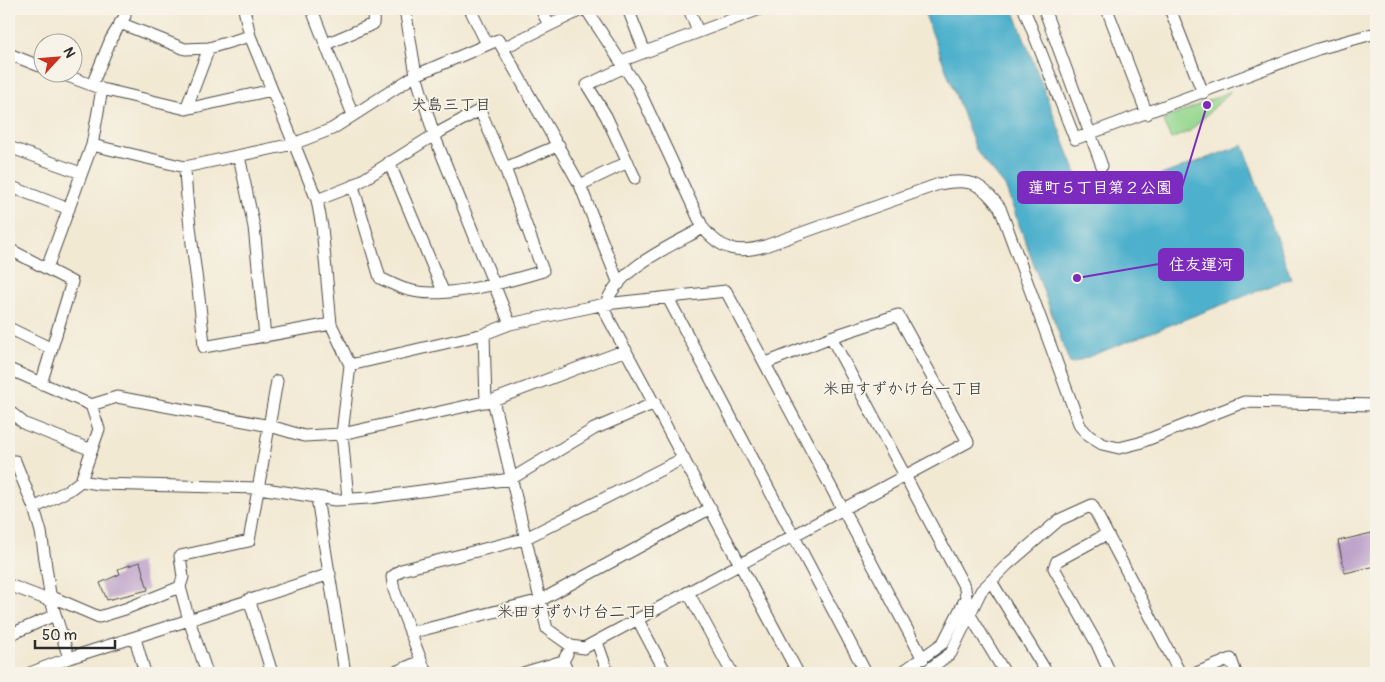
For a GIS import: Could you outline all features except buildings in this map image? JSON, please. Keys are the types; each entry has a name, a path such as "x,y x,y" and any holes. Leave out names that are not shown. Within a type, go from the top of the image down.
{"street":[{"path":"47,268 92,145 97,87 120,23 125,16 124,9"},
{"path":"244,9 250,36 317,200 322,227 331,324 350,365 342,434 348,499"},
{"path":"326,44 372,24 374,9"},
{"path":"405,9 416,75 434,135 496,285 510,324"},
{"path":"470,9 487,44"},
{"path":"541,9 549,25"},
{"path":"503,48 584,9 623,64 642,96 703,228 710,236 729,248 747,251 939,184 954,181 970,183 986,190 1000,208 1080,426 1089,436 1102,444 1120,448 1140,443 1244,402 1376,405"},
{"path":"628,9 645,52"},
{"path":"689,9 698,32"},
{"path":"1024,9 1075,139 1148,114 1318,49 1376,34"},
{"path":"1044,9 1102,166"},
{"path":"1107,9 1148,114"},
{"path":"1170,9 1203,93"},
{"path":"635,178 606,116 587,85 645,52 756,10"},
{"path":"314,14 353,115"},
{"path":"120,23 185,49 209,48 250,36"},
{"path":"92,145 184,167 293,144 332,128 416,75 498,40 580,185 619,284"},
{"path":"186,109 209,48"},
{"path":"9,54 32,63"},
{"path":"82,81 97,87 186,109 272,90"},
{"path":"317,200 353,186 434,135 480,110 505,168 543,271 496,285 428,293 410,291 380,278 353,186"},
{"path":"505,168 558,145"},
{"path":"9,147 81,173"},
{"path":"239,156 254,227 265,337"},
{"path":"389,162 443,291"},
{"path":"580,185 628,162"},
{"path":"184,167 201,304 204,347 331,324"},
{"path":"9,199 11,187 69,209"},
{"path":"703,228 637,265 607,297 604,310 798,673"},
{"path":"9,249 72,282 41,384"},
{"path":"350,365 484,334 510,324 605,304 726,291 923,659"},
{"path":"668,298 866,673"},
{"path":"484,334 490,401 547,629 571,646 584,648 968,442 898,315 831,337 766,364"},
{"path":"9,328 52,349"},
{"path":"831,337 965,588 966,598 943,643 901,673"},
{"path":"9,370 91,405 117,397 270,426 304,436 342,434 490,401 626,350"},
{"path":"207,673 180,587 183,577 180,556 249,541 277,380"},
{"path":"82,481 99,484 259,488 317,498 348,499 511,479 594,428 655,403"},
{"path":"34,508 70,490 82,481 99,429 91,405"},
{"path":"9,411 25,424 92,450"},
{"path":"426,673 394,590 392,577 401,570 524,539 684,458"},
{"path":"9,461 14,461 34,508 41,532 50,599 69,658"},
{"path":"317,498 345,673"},
{"path":"924,673 951,653 981,591 991,581 1060,520 1092,505 1180,673"},
{"path":"410,633 540,600 711,508"},
{"path":"1107,534 1056,561 1054,568 1097,644 1110,673"},
{"path":"30,673 69,658 330,574"},
{"path":"991,581 1047,673"},
{"path":"9,585 99,617 126,609 180,587"},
{"path":"688,592 732,673"},
{"path":"249,599 272,673"},
{"path":"9,635 55,615"},
{"path":"970,615 1005,673"},
{"path":"638,620 666,673"},
{"path":"135,638 145,673"},
{"path":"598,642 608,673"},
{"path":"523,673 563,661 571,646"},
{"path":"1196,673 1231,660 1236,673"},
{"path":"393,673 421,661"},
{"path":"563,661 568,673"}],"green space":[{"path":"1231,91 1190,131 1171,139 1163,120"}],"water":[{"path":"923,9 1013,9 1087,202 1243,145 1291,278 1070,364 1005,186 977,152"}],"place":[{"name":"蓮町５丁目第２公園","path":"1207,105"},
{"name":"住友運河","path":"1077,278"}],"district":[{"name":"犬島三丁目","path":"451,105"},
{"name":"米田すずかけ台一丁目","path":"903,389"},
{"name":"米田すずかけ台二丁目","path":"577,612"}]}
